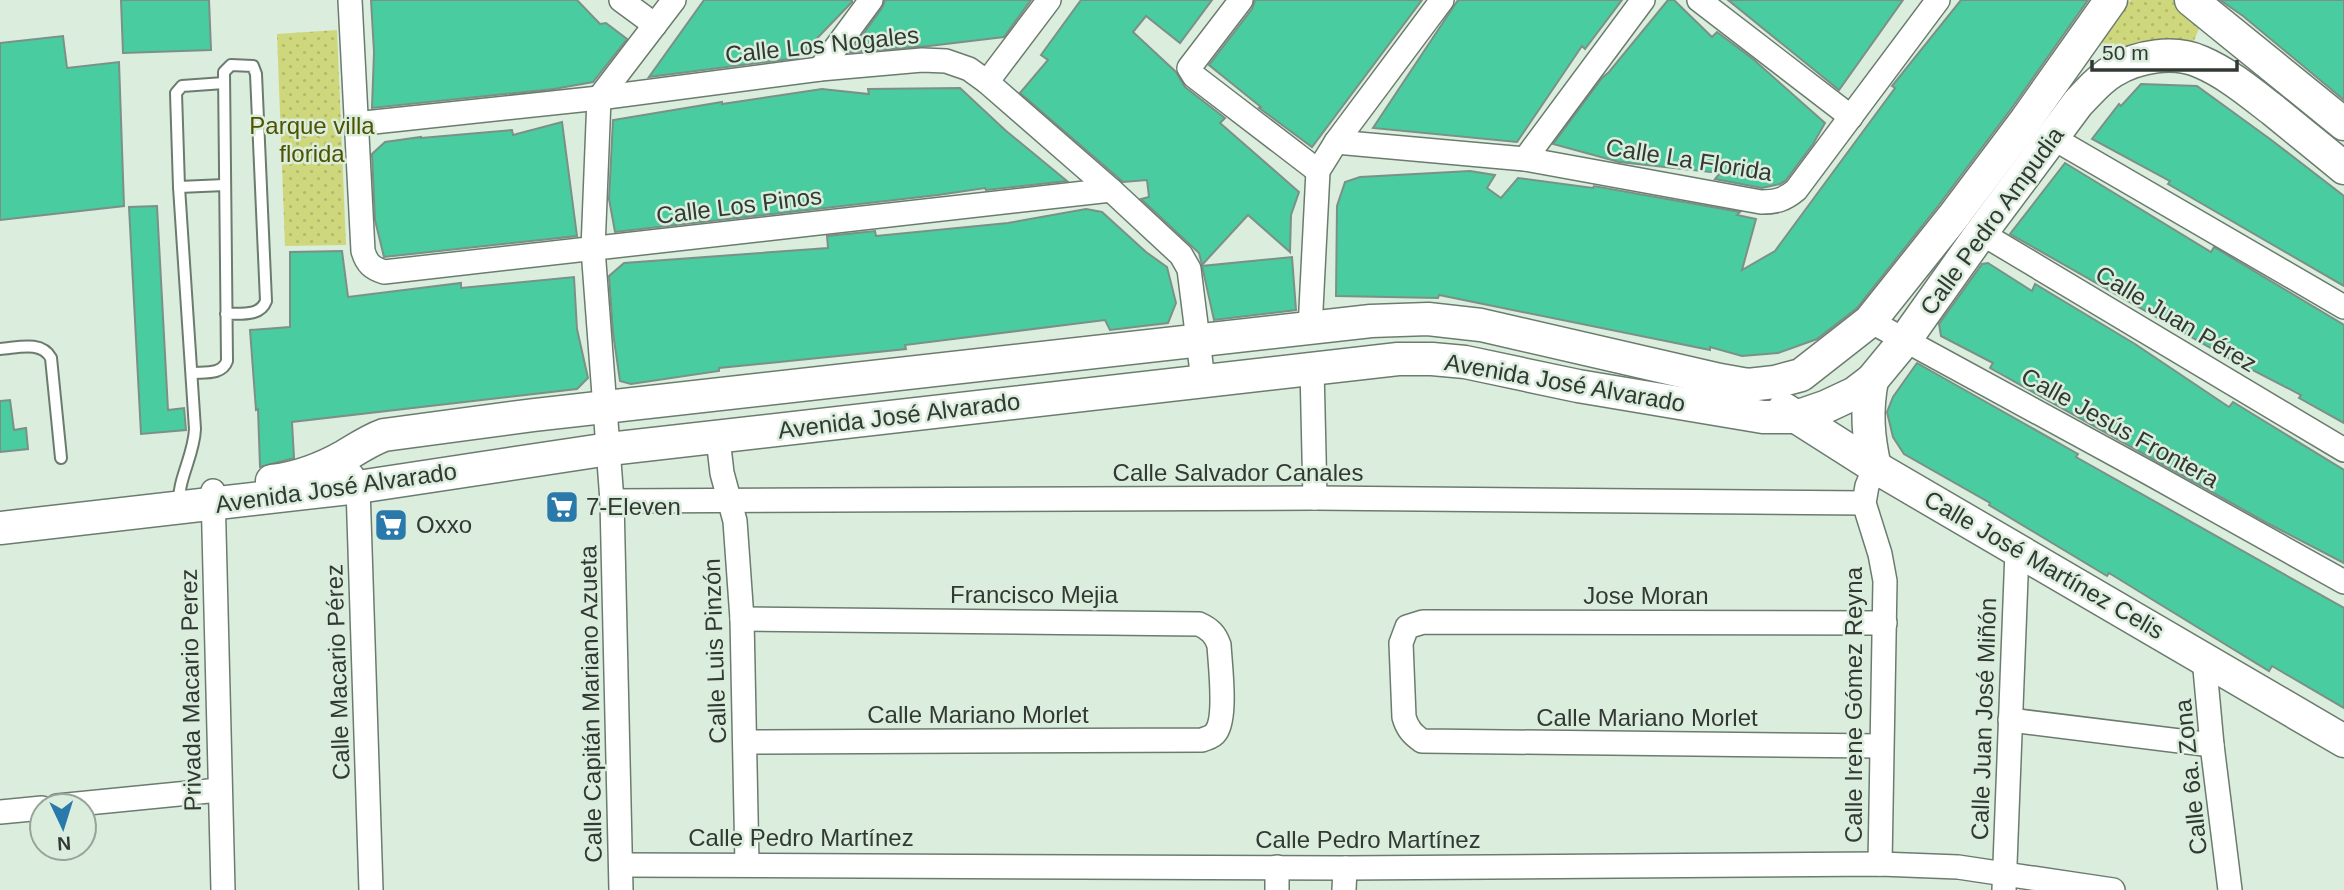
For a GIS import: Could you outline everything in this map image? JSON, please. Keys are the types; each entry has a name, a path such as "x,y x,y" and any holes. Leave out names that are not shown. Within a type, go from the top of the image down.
{"street":[{"path":"350,0 355,124"},
{"path":"621,0 655,25"},
{"path":"599,98 674,0"},
{"path":"820,69 871,0"},
{"path":"987,82 1049,0"},
{"path":"1241,0 1189,68 1194,76 1318,171"},
{"path":"1310,329 1318,171 1336,142 1442,0"},
{"path":"1525,159 1643,0"},
{"path":"1699,0 1851,117"},
{"name":"Calle La Florida","path":"1336,142 1525,159 1761,202 1775,202 1785,199 1796,190 1938,0"},
{"name":"Calle Pedro Ampudia","path":"1748,385 1801,375 1870,321 2026,120 2111,0"},
{"path":"2190,0 2344,124"},
{"path":"2224,27 2201,62 2253,94 2344,167"},
{"path":"2080,41 2112,71"},
{"name":"Calle Pedro Ampudia","path":"1796,417 1855,393 1872,380 1905,340 2078,103 2095,85 2112,71 2135,61 2164,56 2186,57 2201,62"},
{"name":"Calle Los Nogales","path":"355,124 599,98 820,69 922,60 946,61 969,69 987,82 1181,255 1189,269 1203,380"},
{"name":"Calle Capitán Mariano Azueta","path":"599,98 593,249 612,501 621,890"},
{"name":"Calle Los Pinos","path":"355,124 363,251 367,262 374,269 384,272 1111,190"},
{"path":"2053,138 2344,307"},
{"name":"Calle Juan Pérez","path":"1981,233 2344,450"},
{"name":"Avenida José Alvarado","path":"214,497 300,476 384,435 1401,319 1458,321 1481,325 1748,385"},
{"name":"Calle Jesús Frontera","path":"1870,321 2344,582"},
{"name":"Avenida José Alvarado","path":"0,528 179,501 358,487 609,449 1398,359 1465,362 1578,386 1725,412 1763,417 1796,417"},
{"path":"1312,368 1315,498"},
{"path":"1864,503 1875,467 1867,419 1867,402 1872,380"},
{"name":"Calle José Martínez Celis","path":"1748,385 1875,467 2344,741"},
{"name":"Calle Luis Pinzón","path":"718,438 722,473 735,521 742,619 747,864"},
{"name":"Calle Macario Pérez","path":"343,457 358,487 371,890"},
{"name":"Privada Macario Perez","path":"214,497 223,890"},
{"name":"Calle Salvador Canales","path":"612,501 1315,498 1864,503"},
{"name":"Avenida José Alvarado","path":"0,511 179,501"},
{"name":"Calle Irene Gómez Reyna","path":"1864,503 1885,581 1880,864"},
{"name":"Calle Juan José Miñón","path":"2004,882 2017,551"},
{"name":"Francisco Mejia","path":"742,619 1199,624 1216,635 1219,645 1221,716 1216,732 1210,737"},
{"name":"Jose Moran","path":"1413,735 1404,717 1401,643 1407,627 1423,622 1885,623"},
{"name":"Calle 6a. Zona","path":"2204,658 2230,890"},
{"path":"2010,720 2212,745"},
{"name":"Calle Mariano Morlet","path":"1413,735 1422,741 1433,742 1881,746"},
{"name":"Calle Mariano Morlet","path":"745,742 1202,740 1210,737"},
{"path":"98,802 219,790"},
{"path":"0,812 28,809"},
{"name":"Calle Pedro Martínez","path":"621,865 747,864 1345,879 1880,864 1958,867 2004,882 2113,890"}],"lane":[{"path":"192,373 220,371 225,368 227,361 226,314 224,72 228,66 249,64 255,69 266,301 255,313 226,314"},
{"path":"179,501 194,444 192,373 179,187 177,90 182,86 224,83"},
{"path":"179,187 225,185"},
{"path":"0,349 40,347 47,351 51,358 61,458"}],"green space":[{"path":"2131,0 2174,0 2202,21 2189,53 2113,58 2094,39"},
{"name":"Parque villa florida","path":"337,30 346,245 285,246 277,34"}],"building":[{"path":"121,0 209,0 211,50 123,53"},
{"path":"371,0 577,0 600,24 606,23 627,39 593,82 554,89 372,108 374,52"},
{"path":"704,0 852,2 798,58 649,77"},
{"path":"885,0 1031,0 1004,37 850,52"},
{"path":"1081,0 1212,0 1180,43 1146,16 1133,32 1176,72 1185,87 1225,118 1220,123 1299,192 1291,215 1290,252 1248,215 1202,265 1199,253 1141,199 1149,197 1147,180 1123,182 1020,93 1048,60 1041,55"},
{"path":"1255,0 1422,0 1312,147 1259,108 1261,107 1209,65 1252,9"},
{"path":"1458,0 1622,0 1585,49 1582,46 1517,142 1373,128"},
{"path":"1668,0 1674,0 1712,37 1717,32 1753,59 1825,123 1813,144 1780,184 1762,188 1715,179 1720,173 1619,162 1553,144 1602,78"},
{"path":"1728,0 1903,0 1839,90"},
{"path":"1961,0 2088,0 2011,109 1857,308 1817,339 1778,353 1742,356 1710,347 1710,350 1439,295 1438,298 1336,296 1337,206 1345,182 1360,177 1470,171 1495,175 1487,188 1501,198 1518,178 1594,186 1740,212 1737,215 1756,219 1742,270 1775,251 1895,88 1892,86"},
{"path":"2220,0 2344,0 2344,100 2243,16"},
{"path":"63,36 67,68 119,62 124,206 0,220 0,43"},
{"path":"2141,84 2197,86 2344,196 2344,286 2168,184 2170,181 2092,139 2119,104 2121,106"},
{"path":"960,88 1005,130 1067,181 985,188 615,232 609,199 613,120 822,89 869,94 868,89"},
{"path":"562,122 577,236 384,257 375,220 372,154 385,142 512,130 513,135"},
{"path":"2065,163 2211,252 2214,247 2344,325 2344,423 2299,398 2301,395 2244,367 2010,234"},
{"path":"157,206 168,410 184,408 186,430 141,434 129,207"},
{"path":"1086,209 1102,212 1146,252 1167,267 1176,303 1168,323 1110,330 1105,320 905,345 906,349 719,368 719,371 631,384 620,381 609,276 624,263 828,248 827,236 875,231 876,236 1008,223"},
{"path":"342,251 348,297 461,283 461,288 574,277 577,329 588,378 577,389 292,422 294,458 260,467 258,409 256,410 250,330 290,327 290,252"},
{"path":"1292,257 1296,310 1214,320 1202,266"},
{"path":"1988,263 2032,291 2035,284 2135,344 2229,407 2233,402 2344,470 2344,563 1990,368 1993,363 1941,336 1939,324 1982,264"},
{"path":"1917,363 2078,454 2076,457 2344,608 2344,708 2272,666 2269,671 2109,573 2107,576 1989,505 1990,503 1904,454 1893,437 1887,412 1893,397"},
{"path":"10,400 14,430 26,428 28,449 0,452 0,401"}],"place":[{"name":"7-Eleven","path":"562,507"},
{"name":"Oxxo","path":"391,525"}]}
